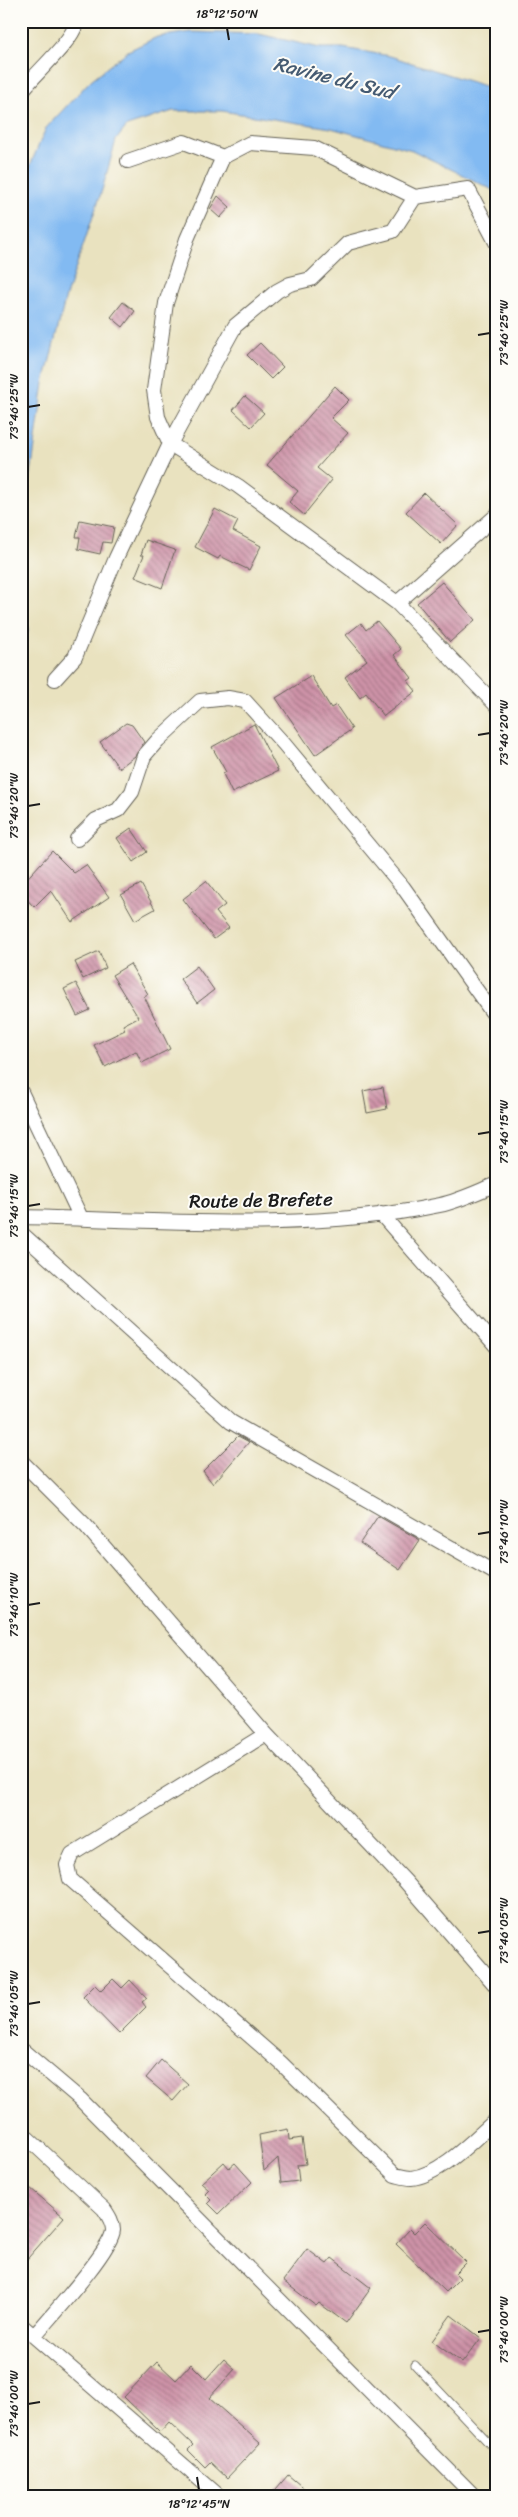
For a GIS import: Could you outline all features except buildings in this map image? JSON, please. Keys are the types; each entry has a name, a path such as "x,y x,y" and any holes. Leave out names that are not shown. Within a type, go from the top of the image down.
{"street":[{"path":"21,92 34,74 73,34 76,24 73,21"},
{"path":"128,161 184,142 224,157"},
{"path":"497,244 468,189 414,197 314,148 250,143 224,157 187,239 166,303 154,390 158,417 170,444 238,486 397,603 497,706"},
{"path":"55,679 75,657 116,558 170,444 234,326 277,291 290,284 311,279 348,243 392,231 414,197"},
{"path":"397,603 497,515"},
{"path":"77,840 96,820 118,810 132,792 144,756 158,740 200,701 228,698 245,701 284,744 403,886 497,1019"},
{"path":"21,1092 81,1218"},
{"name":"Route de Brefete","path":"21,1218 274,1222 381,1214 442,1205 497,1184"},
{"path":"381,1214 497,1347"},
{"path":"21,1233 231,1422 497,1574"},
{"path":"21,1461 86,1526 266,1734 405,1881 497,1987"},
{"path":"266,1734 72,1854 67,1865 70,1879 281,2063 395,2175 411,2178 430,2172 450,2160 497,2119"},
{"path":"21,2049 80,2099 474,2496"},
{"path":"21,2132 104,2209 113,2229 111,2240 101,2256 34,2336"},
{"path":"21,2325 219,2496"}],"lane":[{"path":"415,2365 497,2452"}],"water":[{"name":"Ravine du Sud","path":"191,32 259,34 320,48 343,48 390,56 497,90 497,192 412,150 331,128 222,111 173,111 127,126 116,140 102,190 66,296 44,383 23,529 23,580 28,630 21,664 21,187 46,128 91,80 128,51 157,37"}]}
